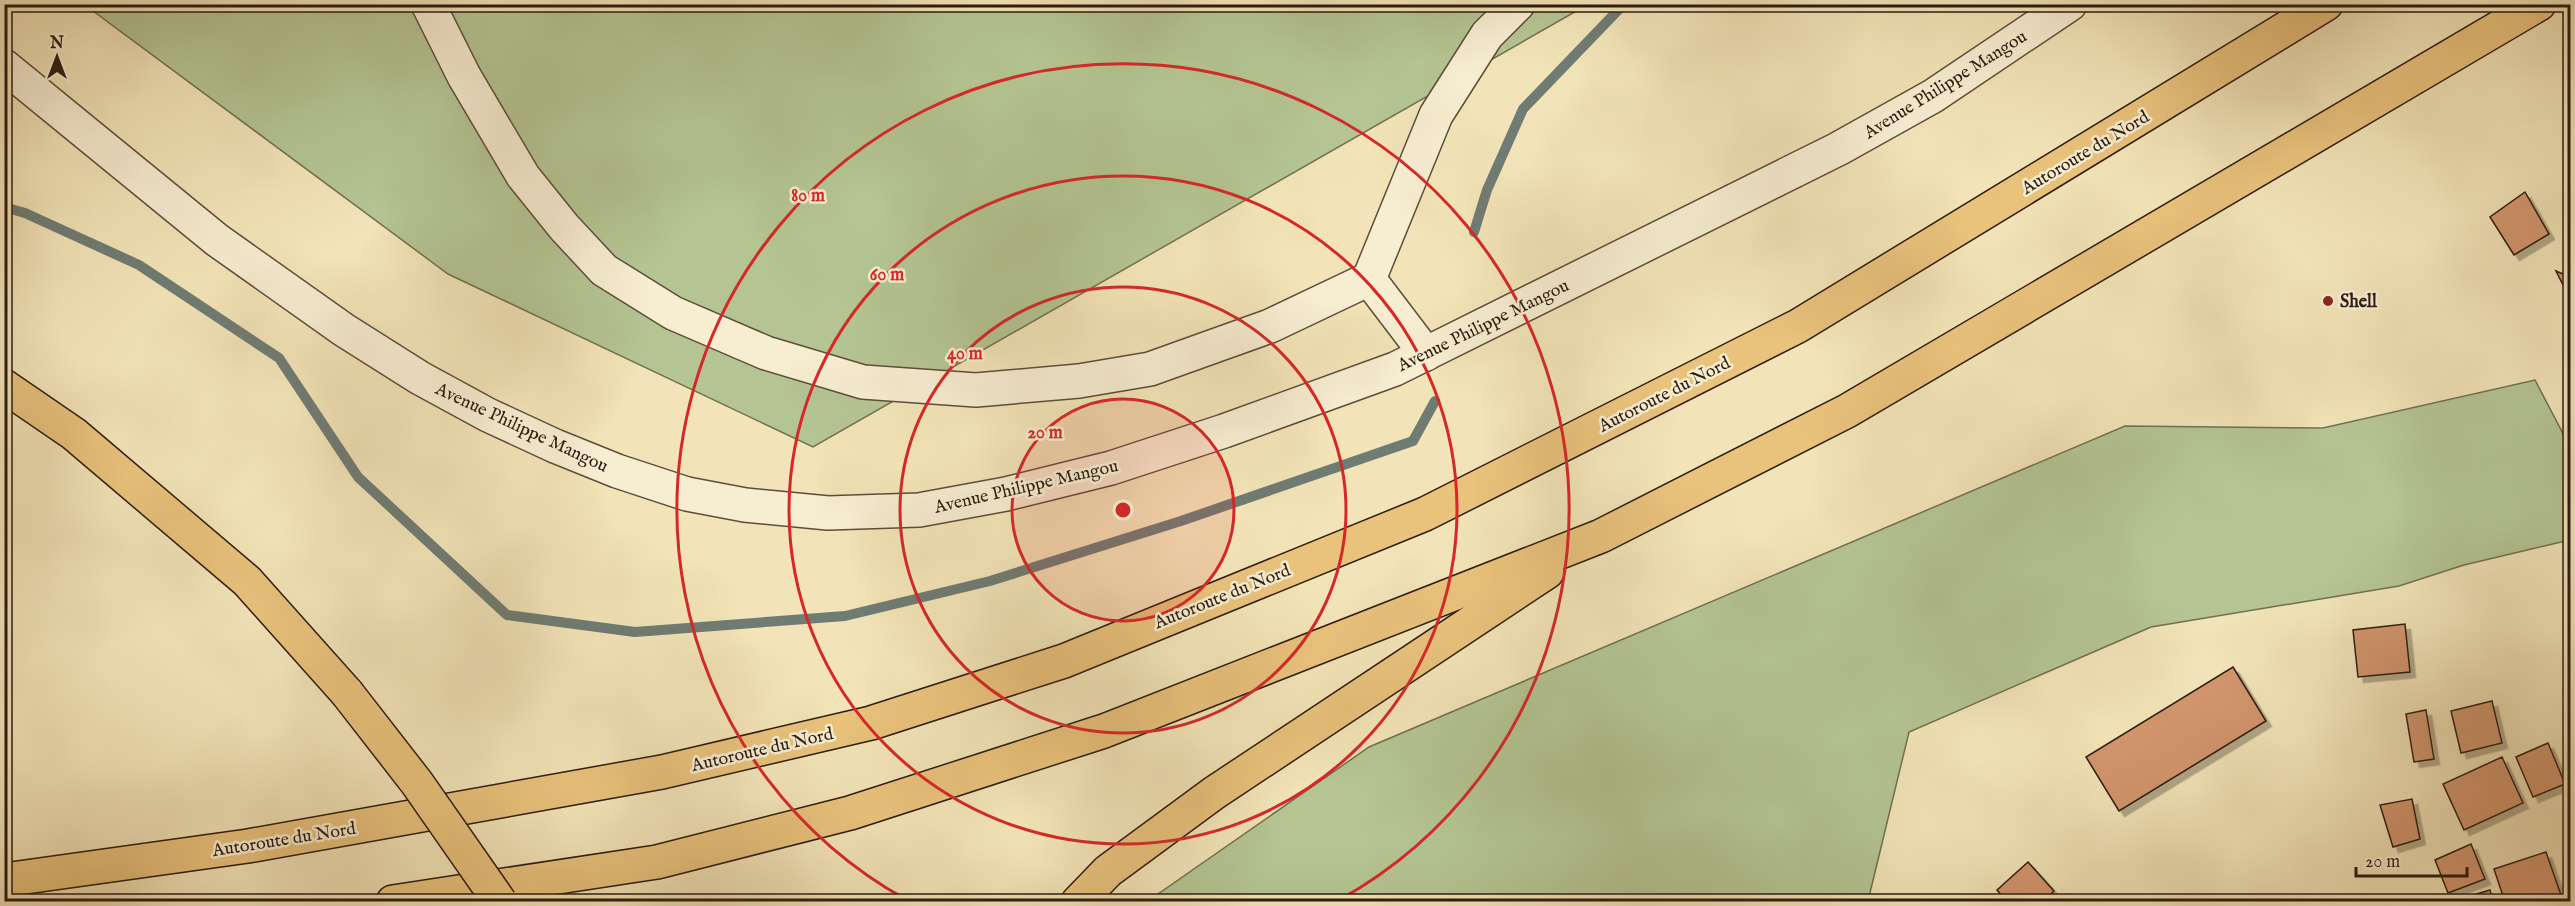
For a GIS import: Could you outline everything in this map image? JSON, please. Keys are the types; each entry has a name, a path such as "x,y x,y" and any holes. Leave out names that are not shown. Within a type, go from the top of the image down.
{"highway":[{"name":"Autoroute du Nord","path":"4,879 248,846 674,769 871,723 1086,652 1425,514 1798,326 2326,4"},
{"path":"393,902 657,862 850,813 1104,731 1601,536 1847,411 2539,4"},
{"path":"4,386 74,434 247,581 347,693 417,783 500,902"},
{"path":"1078,902 1108,871 1215,793 1601,536"},
{"path":"4,860 248,846"}],"street":[{"path":"428,4 464,76 523,176 564,228 604,270 673,313 766,353 863,382 976,390 1079,381 1150,369 1270,326 1369,279 1436,115 1487,35 1518,4"},
{"name":"Avenue Philippe Mangou","path":"4,66 217,240 344,330 420,378 498,419 617,471 687,494 745,505 828,513 919,510 1006,494 1111,468 1224,431 1395,369 1838,149 1933,96 2070,4"},
{"path":"1369,279 1426,354"}],"green space":[{"path":"85,5 1587,5 813,447 448,274"},
{"path":"2535,380 2570,447 2570,540 2464,565 2399,586 2151,627 1909,732 1868,901 1148,901 1369,747 2125,426 2323,428"}],"building":[{"path":"2525,192 2549,234 2514,255 2490,217"},
{"path":"2556,271 2570,277 2570,299"},
{"path":"2405,624 2410,672 2358,677 2353,630"},
{"path":"2233,667 2266,721 2119,811 2086,757"},
{"path":"2492,701 2502,743 2461,753 2451,711"},
{"path":"2426,710 2434,759 2414,762 2406,714"},
{"path":"2548,743 2565,784 2533,797 2516,757"},
{"path":"2502,757 2523,803 2464,830 2443,784"},
{"path":"2412,799 2420,839 2393,847 2380,805"},
{"path":"2471,844 2485,879 2448,893 2435,860"},
{"path":"2546,852 2561,895 2541,902 2505,902 2494,869"},
{"path":"2028,862 2054,891 2042,902 2007,902 1997,890"},
{"path":"2490,890 2493,902 2449,902"}],"waterway":[{"path":"1474,232 1487,190 1523,109 1624,4"},
{"path":"4,207 25,213 139,265 279,358 358,477 507,615 635,632 845,616 990,581 1181,521 1413,441 1435,401"}],"place":[{"name":"Shell","path":"2328,301"}]}
